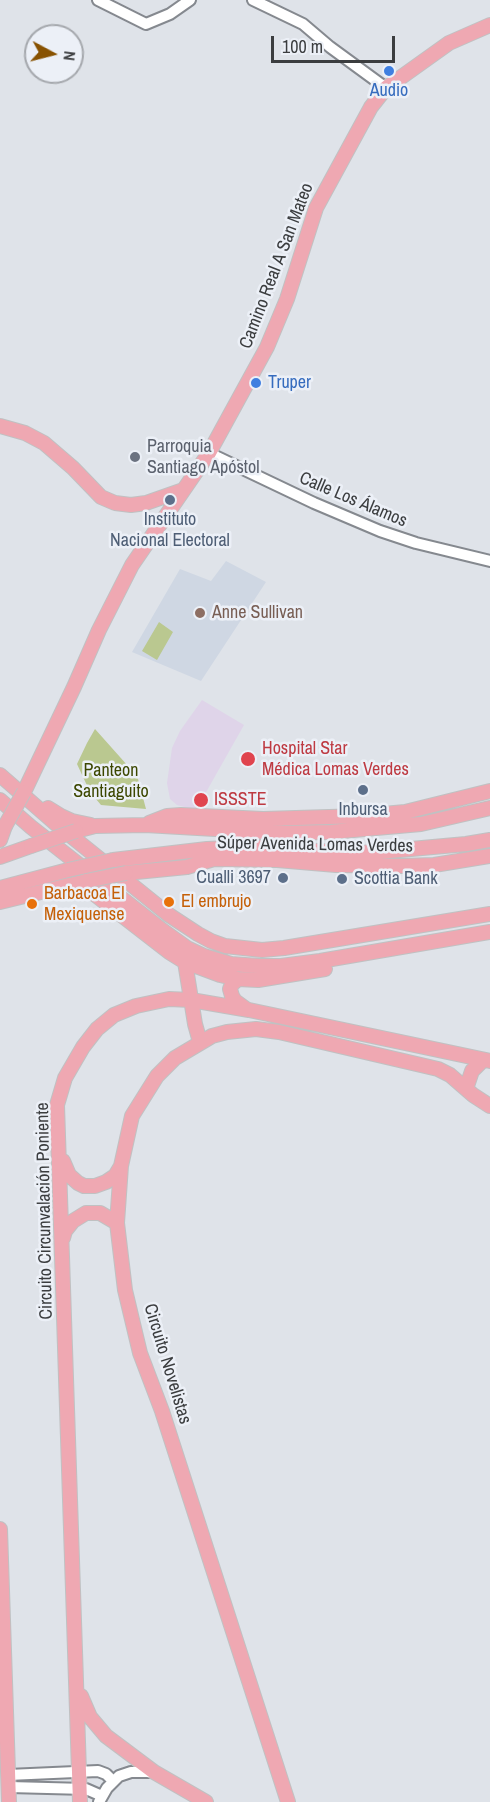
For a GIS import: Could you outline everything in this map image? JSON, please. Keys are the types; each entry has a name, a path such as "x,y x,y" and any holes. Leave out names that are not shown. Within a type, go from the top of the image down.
{"main road":[{"name":"Camino Real A San Mateo","path":"2,833 25,790 127,574 209,453 267,347 287,299 319,201 371,107 386,88 449,43 490,25"},
{"path":"0,426 25,433 44,442 100,497 115,503 131,505 146,503 183,490"},
{"path":"0,775 55,823 169,915 204,938 225,946 262,950 284,948 490,914"},
{"path":"25,790 61,816 95,826"},
{"name":"Súper Avenida Lomas Verdes","path":"145,825 167,816 181,815 302,819 405,812 490,791"},
{"path":"0,800 31,827 187,948 231,964 270,966 320,961 490,932"},
{"name":"Súper Avenida Lomas Verdes","path":"0,857 95,826 145,825 285,833 331,832 421,824 490,808"},
{"path":"405,812 421,824"},
{"path":"396,826 390,836 390,842 399,851"},
{"name":"Súper Avenida Lomas Verdes","path":"0,888 113,860 207,849 267,847 352,853 399,851 490,840"},
{"path":"187,867 207,849"},
{"name":"Súper Avenida Lomas Verdes","path":"0,902 126,873 187,867 214,859 402,866 434,865 490,856"},
{"path":"83,882 169,952 185,962 220,975 258,980 325,969 363,953"},
{"path":"185,962 200,1042"},
{"path":"238,979 232,984 230,990 232,996 240,1005 258,1017 256,1029"},
{"name":"Circuito Circunvalación Poniente","path":"80,1795 57,1105 65,1078 83,1047 97,1029 114,1015 136,1005 169,999 191,1000 252,1011 487,1061"},
{"name":"Circuito Novelistas","path":"288,1802 162,1411 140,1353 125,1290 117,1223 121,1166 132,1116 143,1095 157,1076 169,1064 200,1042 227,1032 256,1029 279,1032 432,1067 450,1075 490,1106"},
{"path":"466,1089 472,1071 487,1061"},
{"path":"60,1151 69,1175 78,1184 84,1186 95,1186 106,1182 115,1176 121,1166"},
{"path":"62,1242 69,1226 76,1218 86,1213 100,1214 117,1223"},
{"path":"0,1529 4,1754 9,1781 9,1802"},
{"path":"77,1685 84,1707 99,1729 154,1772 206,1802"}],"street":[{"path":"98,0 146,24 170,14 190,0"},
{"path":"253,0 303,24 386,88"},
{"name":"Calle Los Álamos","path":"209,453 314,503 380,531 416,543 490,561"},
{"path":"9,1781 98,1771 106,1774 113,1781"},
{"path":"9,1781 80,1795 93,1791 100,1799 119,1776 131,1772 154,1772"}],"shaded area":[{"name":"Anne Sullivan","path":"226,561 266,582 201,681 132,652 180,569 211,581"},
{"path":"202,700 244,725 196,810 177,805 170,799 167,783 172,748 180,731"}],"green space":[{"path":"159,622 173,632 157,660 142,651"},
{"name":"Panteon Santiaguito","path":"95,729 138,779 146,809 101,805 90,792 77,764"}],"place":[{"name":"Audio","path":"389,71"},
{"name":"Truper","path":"256,383"},
{"name":"Parroquia Santiago Apóstol","path":"135,457"},
{"name":"Instituto Nacional Electoral","path":"170,500"},
{"name":"Anne Sullivan","path":"200,613"},
{"name":"Hospital Star Médica Lomas Verdes","path":"248,759"},
{"name":"Inbursa","path":"363,790"},
{"name":"ISSSTE","path":"201,800"},
{"name":"Cualli 3697","path":"283,878"},
{"name":"Scottia Bank","path":"342,879"},
{"name":"El embrujo","path":"169,902"},
{"name":"Barbacoa El Mexiquense","path":"32,904"}]}
